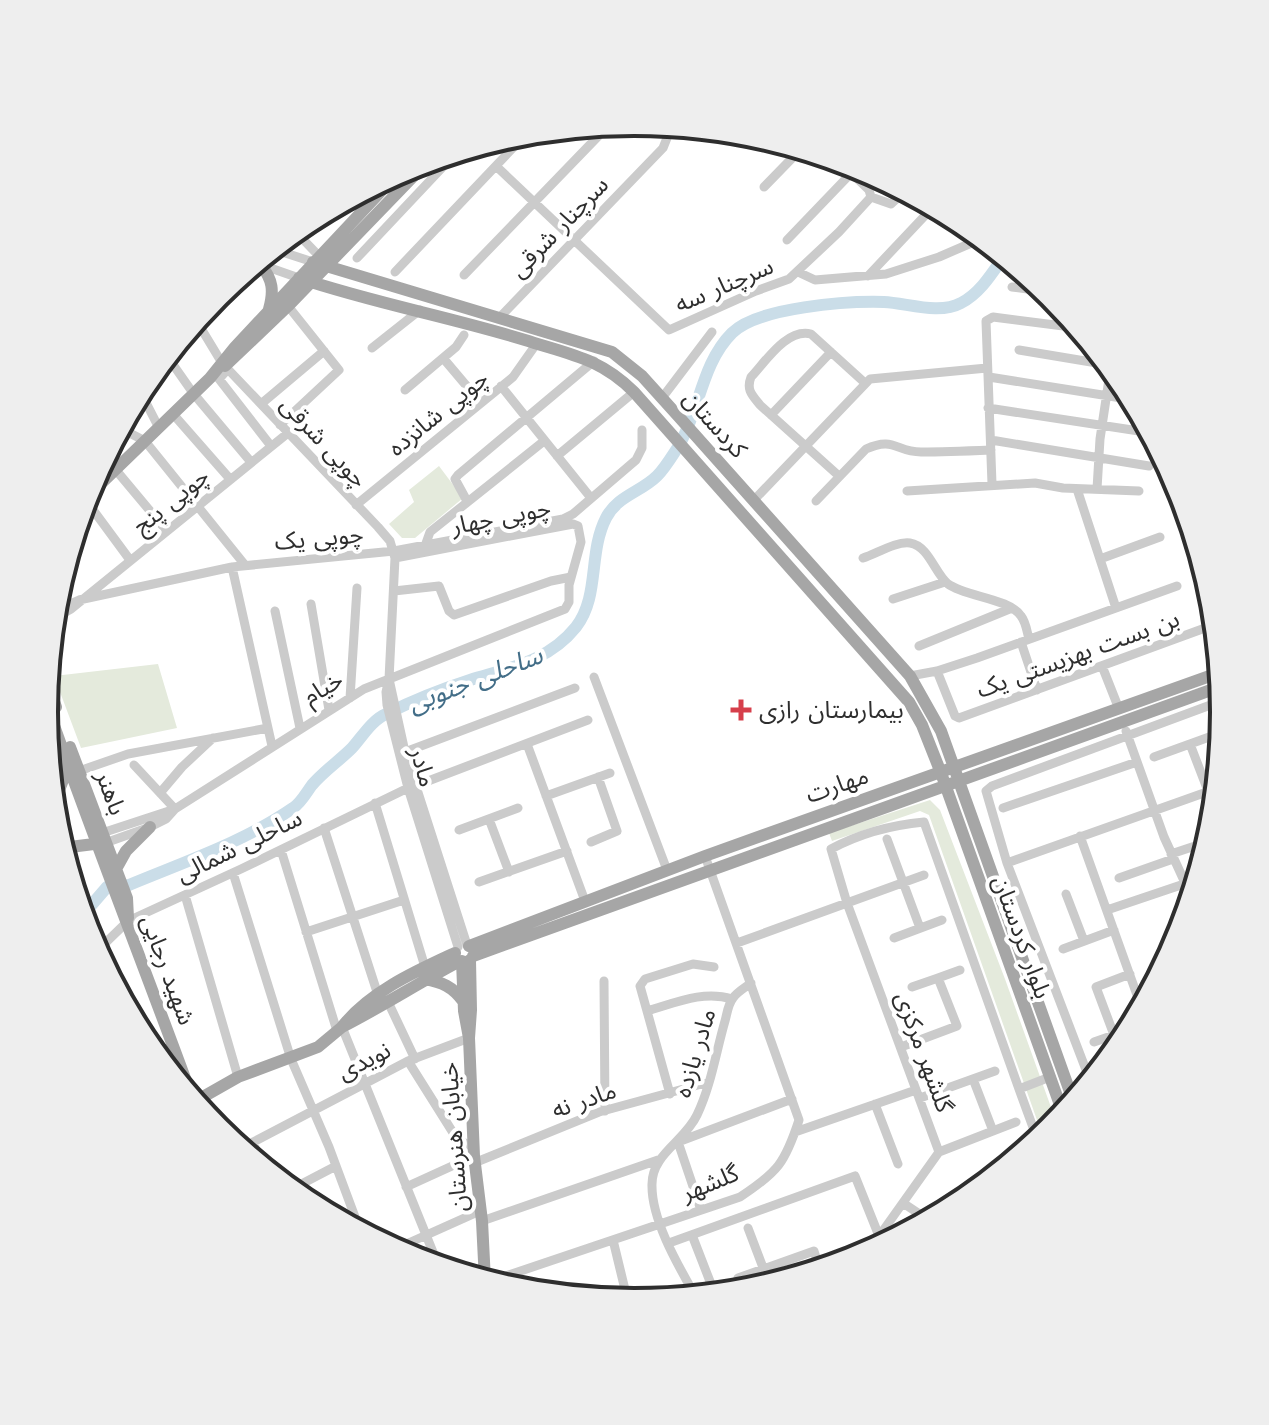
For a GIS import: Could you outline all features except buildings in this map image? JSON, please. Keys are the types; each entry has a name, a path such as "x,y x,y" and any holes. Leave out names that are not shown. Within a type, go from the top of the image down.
{"main road":[{"path":"110,474 193,393 243,353 288,306 320,261 401,186"},
{"path":"351,232 381,195"},
{"name":"کردستان","path":"320,261 612,352 642,376 910,676 941,731 954,768"},
{"path":"265,271 272,285 269,310"},
{"path":"225,366 269,310 306,280"},
{"name":"کردستان","path":"306,280 495,330 594,361 617,375 909,702 922,725 941,773"},
{"path":"495,330 500,317"},
{"name":"مهارت","path":"203,1095 238,1077 318,1047 339,1029 356,1008 378,995 585,901 954,768 1123,722 1210,678"},
{"name":"مهارت","path":"464,954 711,871 1210,690"},
{"name":"باهنر","path":"58,713 99,839"},
{"name":"باهنر","path":"59,742 122,900"},
{"path":"61,770 64,758"},
{"name":"بلوار کردستان","path":"954,768 1070,1091"},
{"name":"بلوار کردستان","path":"941,773 1059,1102"},
{"path":"75,849 87,853 110,869 150,827"},
{"path":"74,844 99,839"},
{"name":"شهید رجایی","path":"122,900 181,1068"},
{"name":"خیابان هنرستان","path":"464,954 463,1001 469,1038"},
{"name":"خیابان هنرستان","path":"464,954 471,1010 469,1038 474,1155 485,1269"},
{"path":"425,973 457,993 463,1001"},
{"name":"مهارت","path":"339,1029 389,1004 425,973"}],"street":[{"path":"464,275 597,137"},
{"name":"سرچنار شرقی","path":"500,317 663,148 667,137"},
{"path":"395,272 511,150"},
{"path":"764,187 792,158"},
{"path":"496,166 575,240"},
{"path":"357,258 439,171"},
{"path":"787,240 847,177"},
{"path":"865,184 871,197 891,204 896,199"},
{"name":"سرچنار سه","path":"575,240 669,330 756,291 784,282 798,272 871,197"},
{"path":"868,276 926,215"},
{"path":"303,241 320,261"},
{"path":"798,272 815,280 886,274 970,244"},
{"path":"287,253 320,261"},
{"path":"268,267 306,280"},
{"path":"1012,287 1025,289"},
{"path":"261,404 324,351 288,306"},
{"path":"372,348 420,310"},
{"path":"992,484 985,326 990,318 1062,326"},
{"path":"203,330 225,366 219,379 271,446"},
{"path":"662,398 712,332"},
{"path":"839,476 771,415 749,392 748,384 787,339 803,332 811,334 865,383"},
{"path":"405,390 459,344 464,335"},
{"name":"چوپی شانزده","path":"356,505 519,370 537,343"},
{"path":"1019,350 1093,363"},
{"name":"چوپی پنج","path":"79,600 271,446 338,372 324,351"},
{"path":"771,415 831,352"},
{"path":"443,358 481,403"},
{"path":"467,501 455,479 594,361"},
{"path":"174,366 251,462"},
{"name":"چوپی شرقی","path":"225,366 378,527 395,554"},
{"path":"754,500 865,383 876,376 988,373 1118,398"},
{"path":"1097,489 1108,383"},
{"path":"501,386 591,498"},
{"path":"557,456 634,392"},
{"path":"147,405 159,428"},
{"path":"988,408 1138,431"},
{"path":"173,414 230,479"},
{"name":"چوپی چهار","path":"563,519 639,457 642,430"},
{"path":"130,433 145,441 245,565"},
{"path":"425,546 430,532 544,441"},
{"path":"816,501 866,449 877,444 890,443 911,452 991,445 1099,456 1149,466"},
{"path":"115,469 166,530"},
{"path":"907,491 1035,483 1077,489 1139,491"},
{"path":"1077,489 1116,608"},
{"path":"95,512 130,560"},
{"name":"چوپی یک","path":"68,605 232,567 395,554 563,519"},
{"name":"چوپی چهار","path":"389,679 565,609 581,542 580,529 576,524 395,554"},
{"path":"1100,559 1160,537"},
{"path":"863,558 909,543 917,546 945,582 968,594 1013,608 1024,621 1025,641 1037,690"},
{"path":"389,679 395,554"},
{"path":"232,567 272,746"},
{"path":"394,591 439,586 449,611 454,615 571,577"},
{"path":"893,599 945,582"},
{"path":"910,676 937,671 1177,586"},
{"path":"350,698 357,588"},
{"name":"چوپی یک","path":"67,611 79,600"},
{"path":"311,604 329,710"},
{"path":"919,646 1013,608"},
{"path":"275,611 300,728"},
{"name":"بن بست بهزیستی یک","path":"937,671 957,718 1205,628"},
{"path":"1102,666 1184,884 1107,910"},
{"path":"594,677 667,870"},
{"name":"خیام","path":"99,839 175,809 329,710 389,679"},
{"name":"مادر","path":"389,679 386,692 411,787 464,954"},
{"path":"405,752 575,688"},
{"path":"1086,1070 1007,863 986,791 1123,722 1211,703"},
{"name":"ساحلی شمالی","path":"106,943 128,921 375,803 588,720"},
{"name":"مادر","path":"394,723 405,752 411,787"},
{"path":"79,771 128,754 268,728"},
{"path":"160,793 214,736"},
{"path":"1154,757 1210,737"},
{"path":"527,744 585,901"},
{"path":"1190,744 1207,778"},
{"path":"60,758 64,758"},
{"path":"1003,808 1137,762"},
{"path":"134,765 175,809"},
{"path":"546,796 610,773"},
{"path":"591,842 617,831 598,777"},
{"path":"1007,863 1205,793"},
{"path":"375,803 425,973"},
{"path":"459,830 518,808"},
{"name":"خیام","path":"99,839 150,827 166,819 175,809"},
{"path":"489,819 509,872"},
{"name":"گلشهر مرکزی","path":"939,1152 847,903 830,853 835,847 887,828 924,822 1019,1089"},
{"path":"324,828 378,995"},
{"path":"1080,836 1137,996"},
{"path":"887,839 920,928"},
{"path":"1119,878 1195,847"},
{"path":"281,850 339,1029 366,1083 433,1252"},
{"path":"479,882 567,851"},
{"path":"705,856 799,1120 795,1132"},
{"path":"233,873 291,1059 355,1217"},
{"path":"737,943 924,875"},
{"path":"1066,894 1084,941"},
{"path":"185,895 238,1077"},
{"path":"306,932 404,900"},
{"path":"894,938 942,920"},
{"path":"1063,949 1114,930"},
{"path":"670,1094 640,986 645,979 693,964 714,967"},
{"path":"912,987 960,970"},
{"path":"1114,1034 1096,987 1130,974"},
{"path":"901,1047 957,1026 938,978"},
{"path":"604,981 605,1111"},
{"name":"مادر یازده","path":"658,1160 678,1142 696,1118 732,999 751,983"},
{"path":"647,1011 701,995 732,999"},
{"path":"389,1004 412,1060 469,1038"},
{"path":"1094,1042 1112,1036"},
{"name":"نویدی","path":"253,1142 412,1060 457,1139 474,1155"},
{"path":"795,1132 875,1104 995,1071"},
{"path":"1033,1128 1019,1089 1050,1077"},
{"path":"973,1079 993,1131"},
{"name":"مادر نه","path":"406,1187 474,1155 605,1111 709,1082"},
{"path":"701,1210 678,1142 792,1099"},
{"path":"875,1104 898,1164"},
{"path":"881,1234 939,1152 1016,1122"},
{"name":"گلشهر","path":"508,1275 740,1197 770,1178 787,1154 795,1132"},
{"path":"253,1142 255,1146"},
{"path":"409,1243 481,1216 658,1160"},
{"path":"658,1160 651,1182 654,1203 681,1275 689,1286"},
{"path":"302,1184 336,1166"},
{"path":"669,1243 855,1176 878,1235"},
{"path":"903,1203 920,1214"},
{"path":"748,1228 765,1274"},
{"path":"692,1235 711,1284"},
{"path":"613,1240 625,1289"},
{"path":"738,1278 814,1251 817,1259"}],"shaded area":[{"path":"439,466 463,498 415,538 402,538 389,524 414,502 409,490"},
{"path":"158,664 177,728 81,748 59,688 59,675"},
{"path":"930,800 940,810 1052,1110 1038,1124 929,815 920,811 832,841 829,833"}],"waterway":[{"name":"ساحلی جنوبی","path":"92,905 107,887 129,885 213,851 293,808 381,717 438,691 527,662 565,639 576,627 588,602 597,545 606,518 616,504 651,481 668,462 685,433 707,373 732,333 762,317 804,307 884,302 933,308 952,306 973,295 998,265"}],"place":[{"name":"بیمارستان رازی","path":"741,710"}]}
